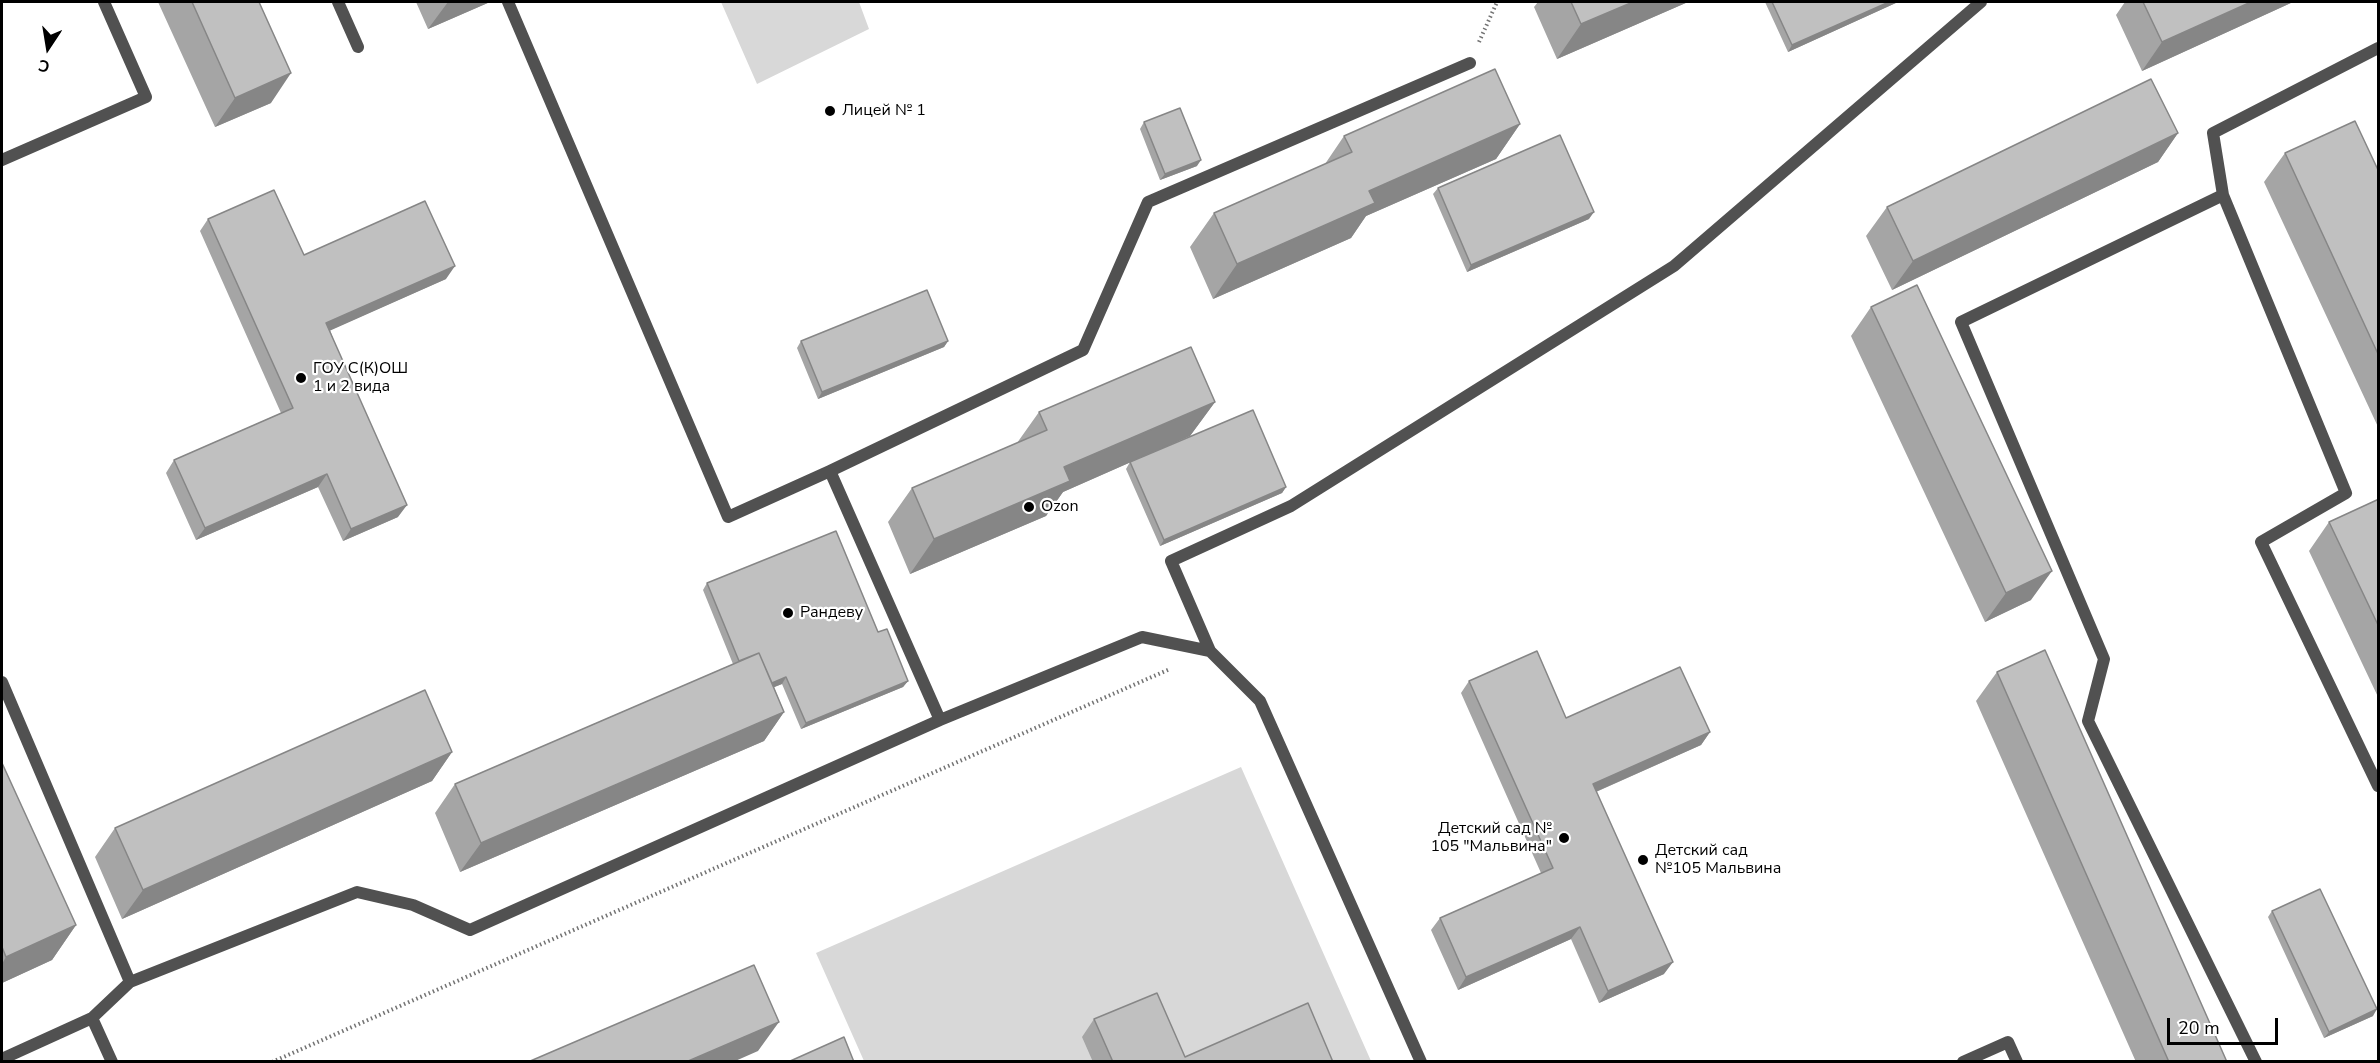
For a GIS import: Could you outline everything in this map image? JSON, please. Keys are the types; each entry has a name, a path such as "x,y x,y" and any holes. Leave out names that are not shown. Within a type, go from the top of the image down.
{"lane":[{"path":"2,160 146,97 104,2"},
{"path":"338,2 358,47"},
{"path":"508,2 728,517 1083,350 1148,202 1470,63"},
{"path":"1421,1062 1260,701 1210,651 1171,561 1291,506 1674,266 1982,2"},
{"path":"2379,48 2213,133 2223,195 2346,493 2261,542 2379,786"},
{"path":"2223,195 1961,322 2104,659 2088,721 2256,1062"},
{"path":"830,471 940,720"},
{"path":"2,1059 92,1018 130,982 357,892 413,905 470,930 940,720 1142,637 1210,651"},
{"path":"2,682 130,982"},
{"path":"92,1018 112,1062"},
{"path":"1963,1062 2008,1042 2017,1062"}],"path":[{"path":"1470,63 1497,2"},
{"path":"272,1062 1210,651"}],"shaded area":[{"path":"721,2 859,2 869,29 757,84"},
{"path":"1241,767 1371,1061 864,1061 816,953"}],"building":[{"path":"192,2 259,2 291,73 235,98"},
{"path":"1571,2 1633,2 1581,24"},
{"path":"1772,2 1889,2 1792,45"},
{"path":"2143,2 2251,2 2162,42"},
{"path":"1495,69 1520,124 1369,191 1375,203 1237,264 1214,213 1352,152 1344,136"},
{"path":"2151,79 2178,133 1913,261 1887,207"},
{"path":"1180,108 1201,160 1165,174 1144,122"},
{"path":"2355,121 2379,172 2379,356 2285,153"},
{"path":"1560,135 1594,212 1471,265 1438,188"},
{"name":"ГОУ С(К)ОШ 1 и 2 вида","path":"274,190 304,255 425,201 455,266 326,323 407,505 351,529 327,474 205,528 174,460 293,408 208,219"},
{"path":"1917,285 2052,571 2006,593 1871,307"},
{"path":"927,290 948,341 822,392 801,341"},
{"path":"1191,347 1215,402 1064,467 1070,481 934,539 912,488 1047,430 1039,412"},
{"path":"1253,410 1286,487 1164,540 1130,462"},
{"path":"2379,499 2379,627 2329,522"},
{"name":"Рандеву","path":"836,531 878,632 887,629 908,681 806,723 786,677 772,683 759,653 739,661 707,583"},
{"path":"2045,650 2227,1062 2169,1062 1997,672"},
{"name":"Детский сад № 105 \"Мальвина\"","path":"1537,651 1566,718 1680,667 1710,732 1593,784 1673,962 1608,991 1580,927 1466,977 1440,918 1553,868 1469,681"},
{"path":"759,653 784,712 481,843 455,784"},
{"path":"425,690 452,752 143,890 115,828"},
{"path":"2,763 76,925 6,957 2,947"},
{"path":"2320,889 2377,1009 2329,1032 2272,911"},
{"path":"754,965 779,1022 686,1062 528,1062"},
{"path":"1157,993 1185,1057 1308,1003 1333,1062 1113,1062 1094,1019"},
{"path":"844,1037 854,1062 788,1062"}],"place":[{"name":"Лицей № 1","path":"830,111"},
{"name":"ГОУ С(К)ОШ 1 и 2 вида","path":"301,378"},
{"name":"Ozon","path":"1029,507"},
{"name":"Рандеву","path":"788,613"},
{"name":"Детский сад № 105 \"Мальвина\"","path":"1564,838"},
{"name":"Детский сад №105 Мальвина","path":"1643,860"}]}
